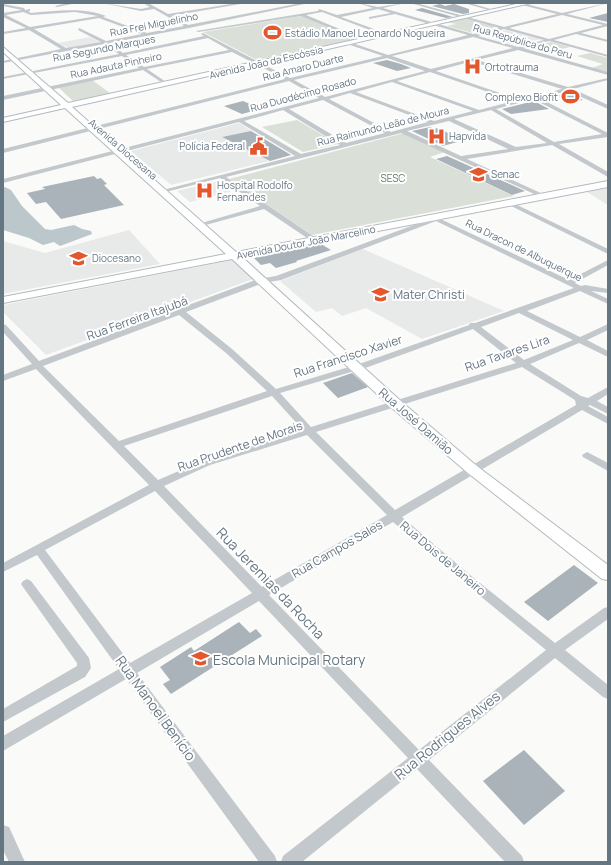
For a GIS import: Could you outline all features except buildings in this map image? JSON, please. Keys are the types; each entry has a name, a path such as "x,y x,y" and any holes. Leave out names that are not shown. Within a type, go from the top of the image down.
{"street":[{"path":"5,5 15,3"},
{"path":"54,6 74,3"},
{"path":"104,3 141,10 155,8"},
{"path":"145,3 389,133"},
{"path":"168,15 244,3"},
{"name":"Rua Frei Miguelinho","path":"3,62 307,3"},
{"name":"Rua República do Peru","path":"360,3 608,74"},
{"path":"338,16 403,3"},
{"path":"412,3 608,56"},
{"path":"466,3 492,10"},
{"path":"522,3 608,25"},
{"name":"Avenida João da Escóssia","path":"463,17 522,3"},
{"name":"Avenida João da Escóssia","path":"69,105 522,3"},
{"name":"Rua Amaro Duarte","path":"3,151 607,3"},
{"path":"302,4 338,16 383,34"},
{"path":"5,5 25,10 31,14 74,11 103,17 147,34"},
{"path":"269,5 301,15 360,39"},
{"path":"199,6 206,10"},
{"path":"3,15 42,8"},
{"path":"198,31 324,11"},
{"path":"370,18 396,13"},
{"path":"3,15 31,29 65,50"},
{"path":"3,33 103,17"},
{"name":"Avenida João da Escóssia","path":"3,119 432,24"},
{"name":"Rua Duodécimo Rosado","path":"121,150 241,121 323,98 352,92 608,25"},
{"path":"79,29 105,42 164,83"},
{"path":"578,33 608,40"},
{"name":"Rua Segundo Marques","path":"3,78 208,37"},
{"name":"Avenida Diocesana","path":"3,43 17,59"},
{"path":"348,43 519,101"},
{"name":"Avenida Diocesana","path":"3,49 17,59 96,128 238,255"},
{"name":"Rua Adauta Pinheiro","path":"3,98 233,50"},
{"path":"474,59 571,89 608,105"},
{"name":"Rua Duodécimo Rosado","path":"3,180 430,71"},
{"name":"Rua Raimundo Leão de Moura","path":"433,123 451,120 519,101 608,80"},
{"path":"393,81 477,111"},
{"name":"Rua Raimundo Leão de Moura","path":"166,191 223,178 477,111 537,99 571,89"},
{"path":"352,92 433,123"},
{"path":"537,99 608,136"},
{"path":"494,108 608,172"},
{"path":"285,109 345,144"},
{"path":"451,120 516,150"},
{"path":"241,121 299,156"},
{"path":"402,131 544,196"},
{"name":"Rua Raimundo Leão de Moura","path":"166,191 345,144 402,131"},
{"path":"461,158 608,136"},
{"path":"557,144 608,175"},
{"path":"223,178 313,240"},
{"name":"Avenida Doutor João Marcelino","path":"3,300 434,218 507,202 608,184"},
{"path":"507,202 608,252"},
{"path":"202,223 263,205"},
{"name":"Rua Ferreira Itajubá","path":"3,378 183,314 434,218"},
{"name":"Rua Dracon de Albuquerque","path":"434,218 570,284 608,296"},
{"name":"Rua José Damião","path":"238,255 270,281 361,366 477,468 608,574"},
{"path":"570,284 608,262"},
{"name":"Rua Ferreira Itajubá","path":"3,381 38,366 270,281"},
{"path":"586,288 608,291"},
{"name":"Rua Dracon de Albuquerque","path":"586,288 608,302"},
{"name":"Rua Francisco Xavier","path":"117,445 274,392 361,366 473,325 586,288"},
{"path":"519,310 608,354"},
{"name":"Rua Dois de Janeiro","path":"183,314 229,351 274,392 310,433 394,516 466,578 608,693"},
{"path":"473,325 522,363 583,402 608,421"},
{"name":"Rua Jeremias da Rocha","path":"3,327 38,366 117,445 516,862"},
{"name":"Rua Tavares Lira","path":"403,402 522,363 608,327"},
{"name":"Rua Campos Sales","path":"3,744 477,468 583,402 608,390"},
{"name":"Rua Prudente de Morais","path":"3,568 158,488 209,468 403,402"},
{"path":"583,402 608,411"},
{"path":"587,455 608,468"},
{"name":"Rua José Damião","path":"477,468 608,562"},
{"name":"Rua Prudente de Morais","path":"3,575 158,488"},
{"name":"Rua Manoel Benício","path":"42,554 129,670 269,862"},
{"path":"3,716 80,673 84,668 84,662 27,584"},
{"name":"Rua Rodrigues Alves","path":"289,862 555,650 608,612"},
{"path":"3,834 17,862"}],"shaded area":[{"path":"506,30 541,39 516,46 481,35"},
{"path":"90,37 100,42 68,48 58,43"},
{"path":"239,123 252,131 222,137 269,161 171,185 131,151"},
{"name":"Hospital Rodolfo Fernandes","path":"218,181 232,191 190,202 177,191"},
{"path":"5,187 11,190 22,206 45,229 51,230 74,225 91,231 92,234 60,246 54,242 43,245 29,238 3,230 3,188"},
{"path":"608,188 608,205 587,192"},
{"name":"Diocesano","path":"129,230 160,264 3,294 3,241 45,253"},
{"name":"Mater Christi","path":"363,249 504,311 422,339 366,308 342,316 332,308 316,312 280,281"},
{"path":"233,260 253,279 46,355 3,312 3,305"}],"green space":[{"path":"302,16 355,39 257,60 203,32"},
{"path":"463,18 496,27 473,33 447,26 456,24 447,22"},
{"path":"551,42 570,47 551,50 532,46"},
{"path":"590,53 608,58 608,72 592,68 603,64 577,56"},
{"path":"92,80 110,93 73,101 58,87"},
{"path":"297,120 338,144 303,152 262,127"},
{"name":"SESC","path":"404,133 445,152 430,157 514,196 312,235 229,179"}],"place":[{"name":"Estádio Manoel Leonardo Nogueira","path":"272,33"},
{"name":"Ortotrauma","path":"472,67"},
{"name":"Complexo Biofit","path":"571,97"},
{"name":"Hapvida","path":"436,136"},
{"name":"Polícia Federal","path":"258,146"},
{"name":"Senac","path":"478,174"},
{"name":"Hospital Rodolfo Fernandes","path":"204,191"},
{"name":"Diocesano","path":"79,258"},
{"name":"Mater Christi","path":"380,294"},
{"name":"Escola Municipal Rotary","path":"200,659"}]}
